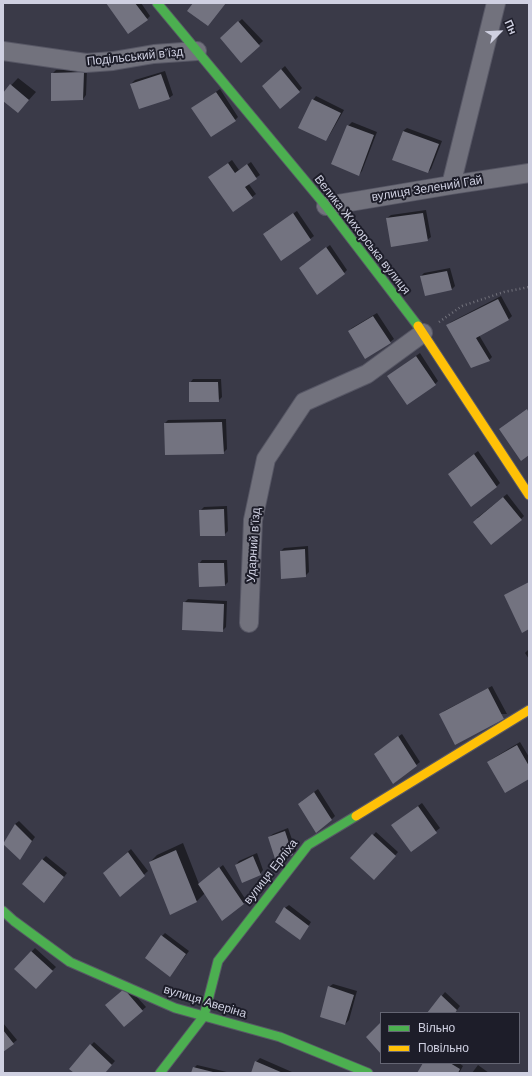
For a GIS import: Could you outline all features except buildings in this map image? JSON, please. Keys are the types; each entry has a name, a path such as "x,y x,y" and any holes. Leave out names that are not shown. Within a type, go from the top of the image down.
{"street":[{"name":"Велика Жихорська вулиця","path":"157,3 326,206 423,333 529,495"},
{"path":"451,185 496,3"},
{"name":"Подільський в’їзд","path":"3,51 86,63 113,61 154,54 197,51"},
{"name":"вулиця Зелений Гай","path":"326,206 529,173"},
{"name":"Ударний в’їзд","path":"249,623 253,520 266,459 304,402 367,374 423,333"},
{"name":"вулиця Ерліха","path":"160,1073 204,1016 218,961 308,844 529,710"},
{"name":"вулиця Аверіна","path":"3,911 14,921 70,962 175,1008 280,1036 365,1070 368,1073"}],"path":[{"path":"423,333 462,306 504,292 529,287"}],"traffic: fast":[{"path":"157,3 326,206 418,326"},
{"path":"160,1073 204,1016 218,961 308,845 356,816"},
{"path":"3,911 14,921 70,962 175,1008 280,1037 368,1073"}],"traffic: slow":[{"path":"418,326 529,495"},
{"path":"356,816 529,710"}]}
